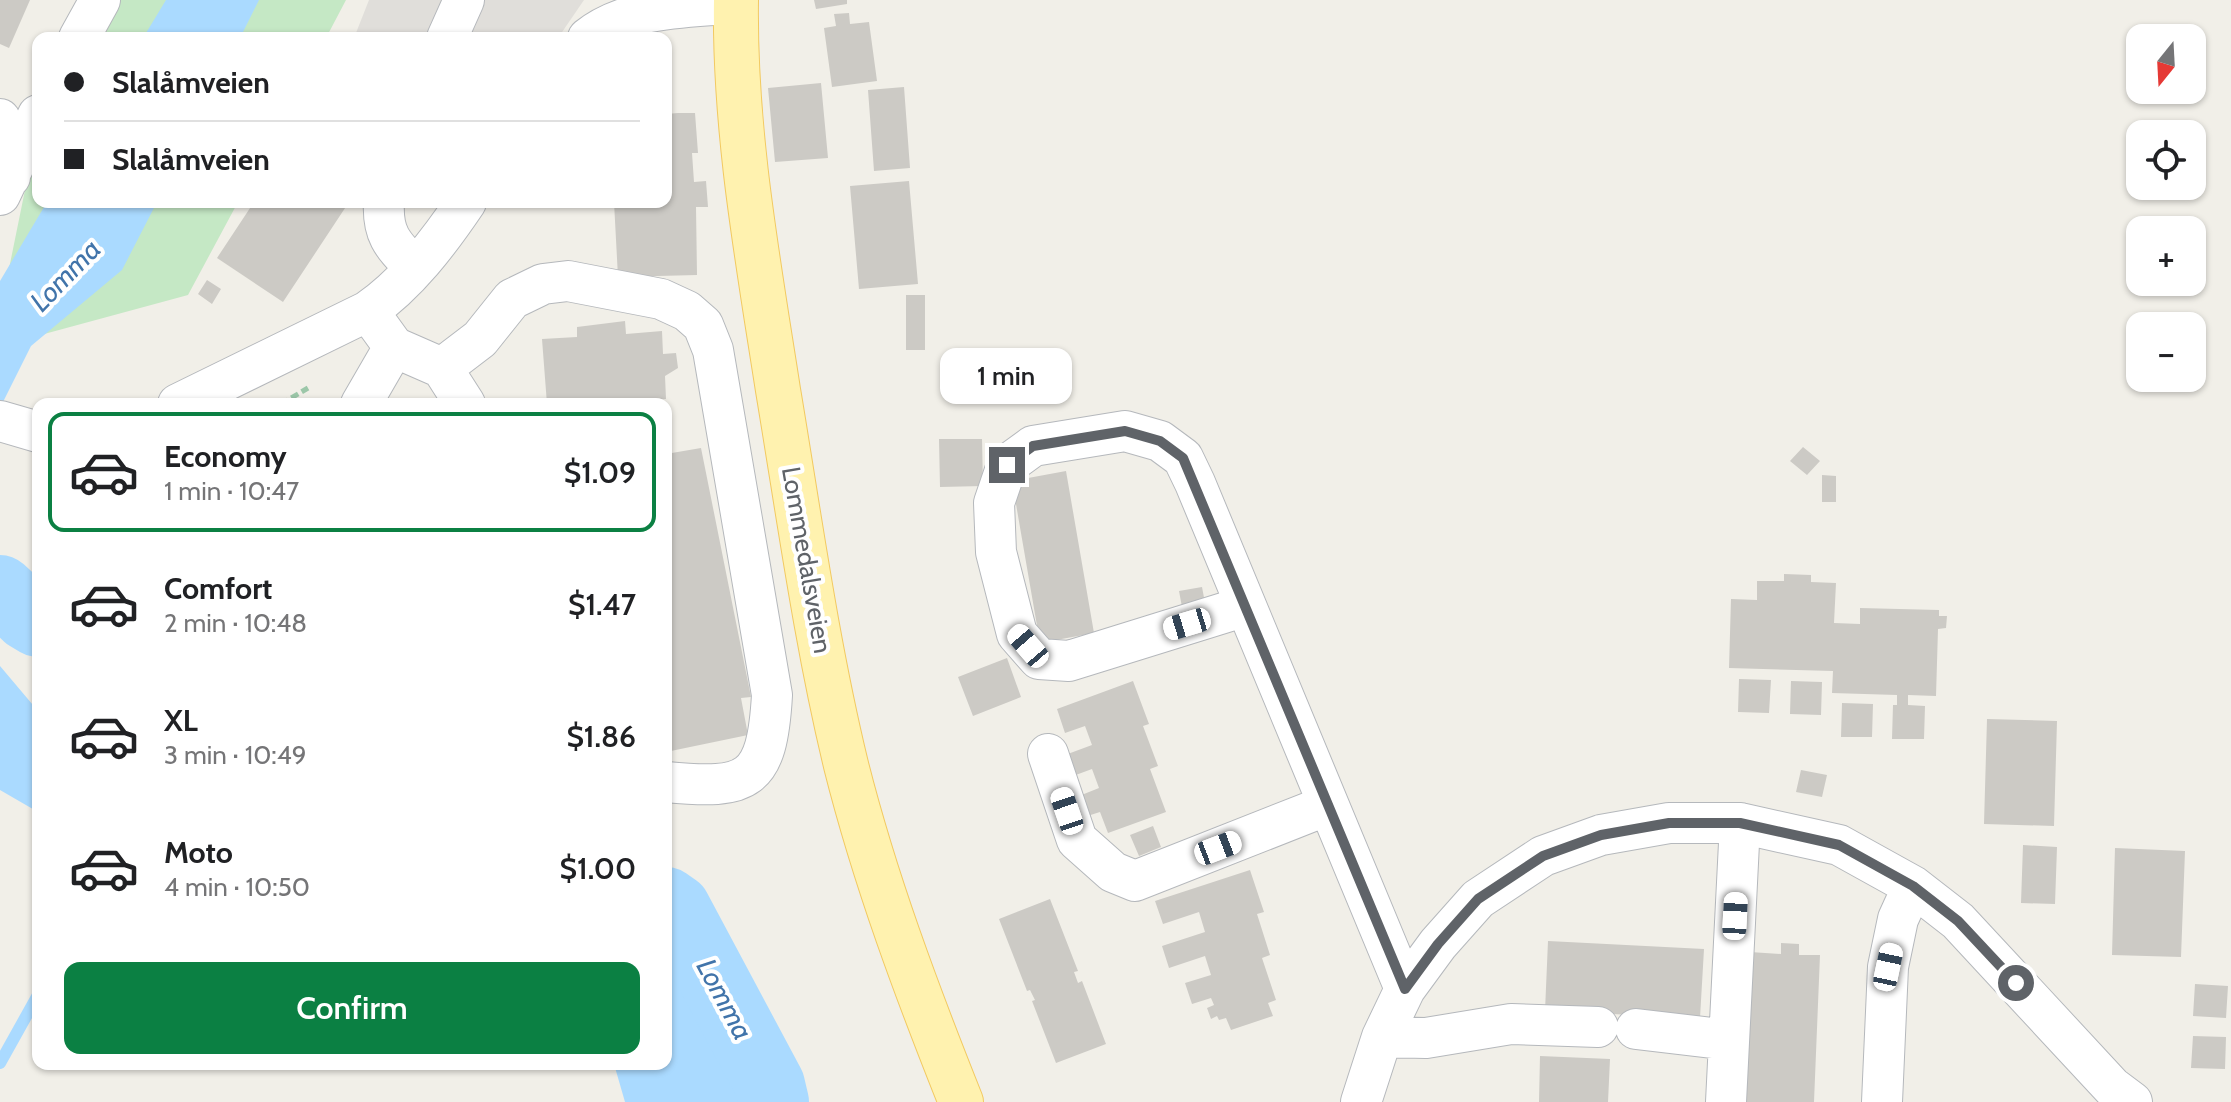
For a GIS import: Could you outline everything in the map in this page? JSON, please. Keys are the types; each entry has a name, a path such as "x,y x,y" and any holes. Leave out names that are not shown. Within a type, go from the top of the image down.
{"main road":[{"name":"Lommedalsveien","path":"736,2 743,156 790,461 829,686 846,765 872,855 923,1006 961,1102"}],"street":[{"path":"82,32 100,0"},
{"path":"450,32 464,0"},
{"path":"596,32 630,16 736,2"},
{"path":"0,119 5,186"},
{"path":"5,186 32,128"},
{"path":"384,208 384,225 390,242 415,268"},
{"path":"191,398 368,311 390,295 415,268 461,208"},
{"path":"442,368 480,339 512,299 543,284 568,281 661,299 687,311 703,325 713,350 772,695 770,733 764,753 754,770 735,782 702,785 672,782"},
{"path":"368,311 394,347 442,368 461,398"},
{"path":"364,398 394,347"},
{"path":"1246,606 1069,661 1039,659 1017,634 996,552 994,503 1007,465 1033,446 1125,431 1160,441 1183,458 1246,606 1405,989"},
{"path":"1048,754 1077,840 1113,872 1135,881 1328,805"},
{"path":"1361,1102 1382,1037 1405,989 1438,944 1478,899 1543,856 1601,835 1669,823 1740,823 1839,845 1913,886 1958,921 2112,1087 2132,1102"},
{"path":"1726,1102 1740,823"},
{"path":"1882,1102 1888,967 1898,919 1913,886"},
{"path":"1382,1037 1426,1038 1511,1024 1617,1028 1729,1040"}],"shaded area":[{"path":"369,0 584,0 562,32 356,32"}],"green space":[{"path":"95,0 346,0 329,32 79,32"},
{"path":"32,156 32,208 235,208 188,295 0,346 0,313"}],"water":[{"path":"166,0 259,0 243,32 147,32"},
{"path":"43,208 154,208 122,270 31,346 0,408 0,281"},
{"path":"0,666 32,704 32,809 0,790"},
{"path":"672,962 742,1102 625,1102 616,1070 672,1070"}],"building":[{"path":"0,0 30,0 9,48 0,44"},
{"path":"814,0 847,0 847,4 816,9"},
{"path":"849,13 850,24 869,22 877,81 832,87 824,28 836,26 834,14"},
{"path":"821,83 828,158 775,162 768,88"},
{"path":"904,87 910,168 874,171 868,90"},
{"path":"695,113 698,153 692,153 694,182 706,181 708,207 696,207 697,275 618,277 614,208 672,208 672,114"},
{"path":"909,181 918,284 859,289 850,186"},
{"path":"250,208 345,208 283,302 217,258"},
{"path":"207,280 221,289 212,304 198,294"},
{"path":"906,295 925,295 925,350 906,350"},
{"path":"625,321 626,334 662,331 663,354 676,353 678,368 665,376 666,398 547,398 542,339 577,337 577,327"},
{"path":"939,439 982,439 983,486 940,487"},
{"path":"1803,447 1820,461 1807,475 1790,461"},
{"path":"701,448 751,697 741,698 748,735 672,751 672,453"},
{"path":"1066,471 1094,633 1040,643 1012,481"},
{"path":"1822,475 1836,476 1836,502 1822,502"},
{"path":"1784,574 1811,575 1811,582 1836,583 1834,623 1860,624 1860,608 1939,610 1939,616 1947,616 1946,628 1938,629 1936,696 1908,695 1908,705 1925,706 1924,739 1892,739 1893,705 1897,705 1897,695 1832,693 1833,671 1729,668 1731,599 1757,600 1757,581 1784,581"},
{"path":"1202,587 1205,603 1182,607 1179,591"},
{"path":"1007,658 1021,697 973,716 958,677"},
{"path":"1739,679 1771,680 1769,713 1738,712"},
{"path":"1133,681 1149,724 1143,726 1158,766 1150,769 1166,812 1108,833 1100,812 1081,818 1074,798 1099,788 1092,769 1073,776 1065,755 1092,745 1085,726 1065,733 1057,709"},
{"path":"1791,681 1822,682 1821,715 1790,714"},
{"path":"1842,703 1873,704 1872,737 1841,737"},
{"path":"1987,719 2057,721 2054,826 1984,824"},
{"path":"1801,770 1827,775 1822,797 1796,792"},
{"path":"1153,826 1161,847 1139,856 1130,835"},
{"path":"2023,845 2057,847 2055,904 2021,903"},
{"path":"2115,848 2185,851 2181,957 2112,955"},
{"path":"1250,870 1264,912 1257,914 1270,955 1262,958 1276,1000 1268,1003 1273,1016 1231,1030 1226,1018 1219,1020 1217,1016 1211,1019 1207,1008 1214,1005 1211,998 1192,1004 1185,983 1211,975 1205,956 1169,968 1162,946 1205,932 1199,912 1163,924 1155,901"},
{"path":"1050,899 1078,971 1074,972 1078,983 1082,981 1106,1044 1056,1063 1032,1001 1035,1000 1030,990 1027,991 999,919"},
{"path":"1548,941 1704,949 1700,1018 1545,1011"},
{"path":"1781,943 1799,944 1799,955 1820,955 1814,1102 1743,1102 1750,952 1781,954"},
{"path":"2195,984 2228,986 2226,1018 2193,1016"},
{"path":"2193,1036 2226,1037 2225,1069 2191,1068"},
{"path":"1540,1056 1610,1059 1608,1102 1539,1102"}],"waterway":[{"name":"Lomma","path":"0,590 32,618"},
{"name":"Lomma","path":"672,906 770,1085 774,1102"},
{"path":"0,1063 32,1006"}],"route":[{"path":"1007,465 1033,446 1125,431 1160,441 1183,458 1405,989 1438,944 1478,899 1543,856 1601,835 1669,823 1740,823 1839,845 1913,886 1958,921 2016,983"}]}
